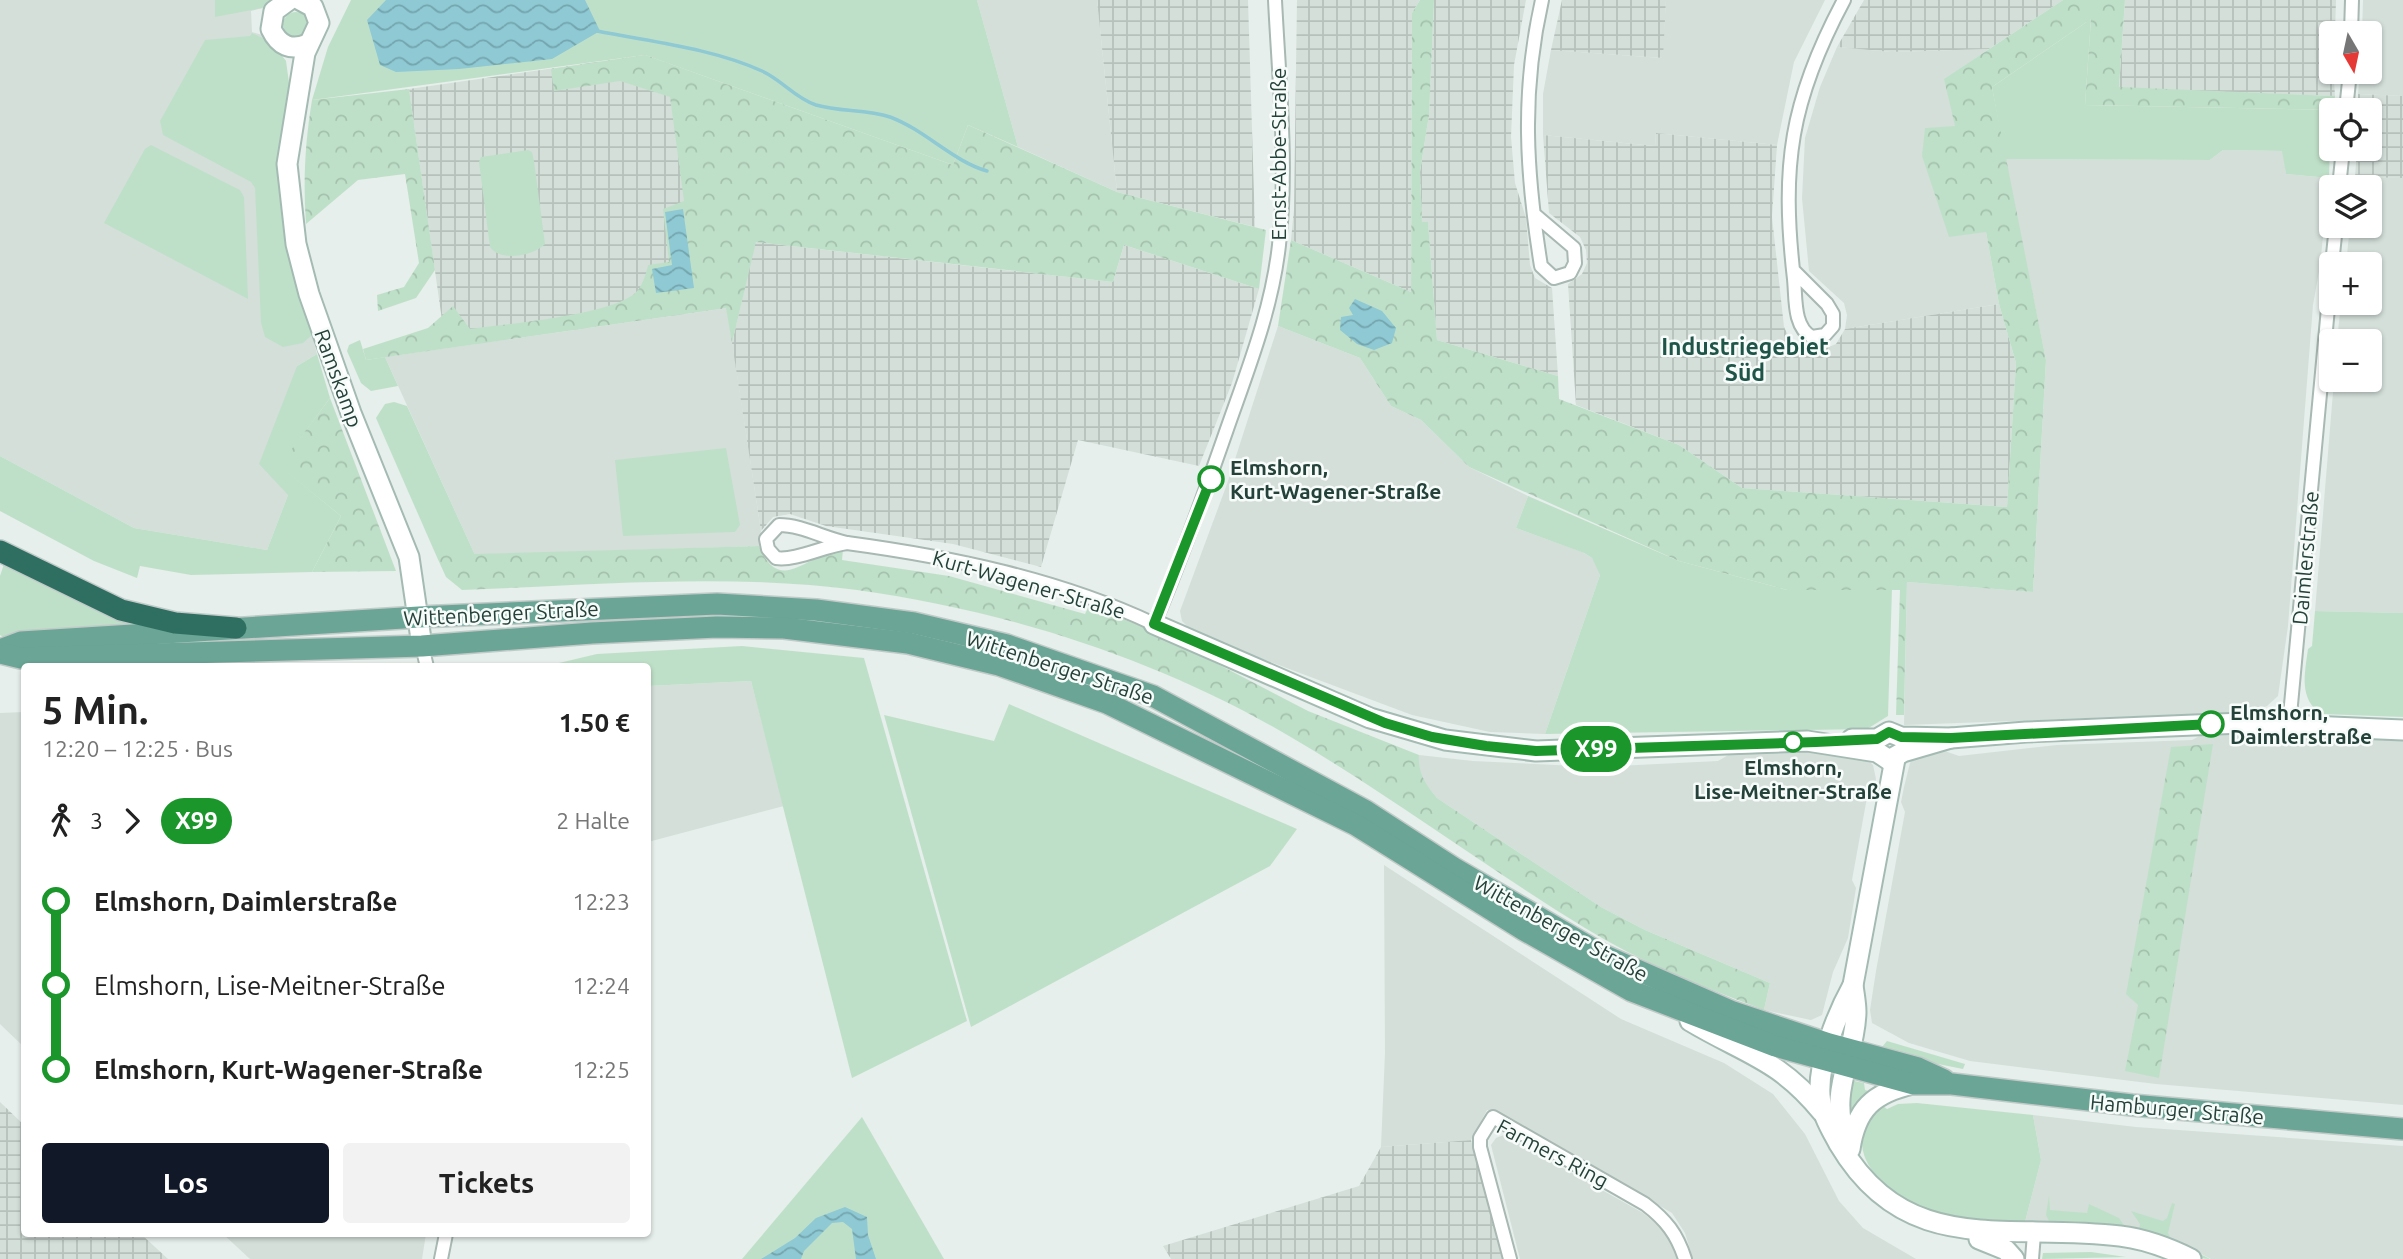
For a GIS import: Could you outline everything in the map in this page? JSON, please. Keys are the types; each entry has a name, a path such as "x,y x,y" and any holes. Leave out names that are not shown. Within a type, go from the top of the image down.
{"highway":[{"path":"1,554 121,610 175,622 236,628"}],"main road":[{"name":"Wittenberger Straße","path":"0,651 21,642 419,618 717,604 847,613 914,623 1007,645 1153,696 1366,811 1454,868 1603,956 1837,1055"},
{"name":"Wittenberger Straße","path":"0,651 21,658 422,646 592,633 784,628 908,643 999,665 1107,703 1356,825 1588,968 1665,1006 1721,1027 1837,1055"},
{"name":"Hamburger Straße","path":"1837,1055 1913,1084 1952,1084 2107,1102 2403,1129"},
{"name":"Hamburger Straße","path":"1837,1055 1918,1068 1952,1084"}],"street":[{"path":"289,0 274,11 271,29 282,45 300,46"},
{"name":"Ramskamp","path":"300,0 313,7 323,8 318,31 300,46 297,105 287,163 296,244 309,294 351,413 409,558 422,646"},
{"name":"Ernst-Abbe-Straße","path":"1154,624 1203,500 1242,388 1258,339 1275,270 1282,191 1275,0"},
{"path":"1534,214 1574,248 1575,263 1570,273 1554,278 1541,266 1534,214 1526,106 1533,38 1542,0"},
{"path":"1793,270 1831,309 1833,327 1825,335 1812,337 1802,328 1793,270 1788,213 1794,128 1808,73 1844,0"},
{"path":"2351,21 2352,0"},
{"name":"Daimlerstraße","path":"2289,726 2327,315"},
{"name":"Kurt-Wagener-Straße","path":"847,543 827,545 783,559 771,553 766,538 774,527 790,525 820,537 923,554 996,571 1098,602 1370,718 1445,740 1536,751 1816,742 1889,750 1951,738 2229,723 2289,726"},
{"path":"422,646 426,663"},
{"path":"2289,726 2403,730"},
{"path":"1823,1113 1819,1097 1856,1012 1853,985 1884,811 1889,750"},
{"path":"1665,1006 1775,1066 1795,1080 1823,1113 1854,1172 1896,1212 1920,1225 1946,1233 1975,1237 2035,1234 2122,1237 2169,1249 2191,1259"},
{"path":"1837,1055 1839,1107 1850,1150 1878,1195"},
{"path":"1850,1150 1853,1131 1871,1100 1894,1088 1913,1084"},
{"name":"Farmers Ring","path":"1510,1259 1480,1147 1480,1138 1493,1117 1645,1204 1666,1220 1678,1237 1685,1259"},
{"path":"2032,1259 2035,1234"},
{"path":"441,1259 445,1237"},
{"path":"1975,1237 2006,1250 2014,1259"}],"shaded area":[{"path":"0,0 274,0 263,8 251,11 252,32 262,35 286,61 289,245 317,354 297,366 288,495 267,550 134,528 0,456"},
{"path":"977,0 1097,0 1117,192 1018,147"},
{"path":"1097,0 1248,0 1255,227 1117,192"},
{"path":"1297,0 1420,0 1412,13 1411,292 1291,240 1294,209"},
{"path":"1434,0 1526,0 1514,65 1511,137 1515,183 1526,218 1530,265 1535,278 1552,288 1558,376 1437,340 1428,223 1422,223 1420,172 1429,115"},
{"path":"1562,0 1666,0 1663,58 1551,50"},
{"path":"1666,0 1825,0 1794,62 1777,145 1656,133 1655,146 1543,135 1543,94 1551,50 1662,58"},
{"path":"1864,0 2063,0 1989,49 1891,52 1837,47"},
{"path":"2125,0 2336,0 2335,21 2319,21 2319,84 2334,84 2335,96 2119,88"},
{"path":"2363,0 2403,0 2403,96 2358,94 2359,84 2382,84 2382,21 2362,21"},
{"path":"1837,47 1891,52 1989,49 1945,79 1986,232 1999,304 1845,329 1847,315 1844,303 1809,271 1802,198 1805,138 1820,87"},
{"path":"645,55 692,72 727,308 446,348 409,89"},
{"path":"2358,94 2403,96 2403,178 2355,175 2356,161 2382,161 2382,98 2358,98"},
{"path":"1656,133 1777,145 1772,217 1784,327 1790,339 1805,349 1819,351 1836,344 1845,329 1999,304 2016,363 2007,507 1742,488 1679,445 1576,405 1568,284 1582,274 1587,263 1586,250 1580,237 1549,213 1543,135 1655,146"},
{"path":"2223,150 2283,151 2286,174 2319,177 2319,238 2323,238 2313,305 2288,626 2278,696 2267,706 2252,712 1904,725 1907,582 2033,592 2046,360 2005,159 2210,160"},
{"path":"2382,178 2403,178 2403,613 2315,611 2333,392 2382,392 2382,329 2338,329 2340,315 2382,315 2382,252 2347,252 2349,238 2382,238"},
{"path":"755,242 1113,282 1124,245 1259,289 1232,383 1199,466 1078,440 1041,567 953,544 826,526 790,514 773,517 761,531 732,343"},
{"path":"727,308 761,531 759,546 475,555 385,357"},
{"path":"1278,326 1360,358 1391,406 1421,420 1469,467 1528,496 1516,528 1582,552 1592,558 1599,568 1600,575 1545,734 1490,732 1412,715 1233,648 1191,630 1182,621 1180,611 1227,484"},
{"path":"751,681 784,806 651,841 651,686"},
{"path":"21,712 21,1044 0,1024 0,713"},
{"path":"2285,730 2403,736 2403,1105 2156,1084 1970,1061 1909,1043 1872,1023 1870,1010 1876,971 1905,812 1901,802 1910,763 1917,754 1942,750 1959,756 2057,745 2192,740 2203,734"},
{"path":"1835,749 1862,754 1873,765 1876,779 1874,789 1868,792 1852,880 1856,888 1848,938 1833,972 1822,1015 1811,1020 1764,1010 1770,983 1645,930 1601,907 1437,798 1422,780 1418,768 1419,755 1473,761 1597,767 1718,761 1730,754"},
{"path":"1384,865 1621,1019 1724,1063 1773,1094 1805,1134 1839,1201 1863,1228 1916,1259 1693,1259 1685,1233 1672,1213 1494,1110 1487,1110 1471,1140 1381,1147 1385,1053"},
{"path":"0,1102 21,1122 21,1237 144,1237 168,1259 0,1259"},
{"path":"2033,1115 2136,1127 2403,1146 2403,1259 2211,1259 2159,1232 2112,1223 2025,1222 2041,1160"},
{"path":"1504,1135 1643,1213 1659,1226 1671,1242 1677,1259 1520,1259 1491,1145 1496,1138"},
{"path":"1471,1140 1502,1259 1171,1259 1163,1246 1359,1186 1381,1147"},
{"path":"226,1237 426,1237 422,1259 250,1259"}],"green space":[{"path":"215,0 274,0 262,8 215,17"},
{"path":"351,0 977,0 1018,147 968,125 953,165 645,55 312,100 328,47"},
{"path":"1420,0 1434,0 1429,115 1420,172 1422,222 1428,222 1437,340 1558,376 1559,399 1679,445 1742,488 2007,507 2016,363 1999,304 1986,232 1949,237 1922,156 1925,128 1955,126 1944,79 2063,0 2125,0 2119,87 2335,98 2319,98 2319,110 2085,105 2091,19 1992,87 2046,360 2033,592 1907,582 1904,715 1896,715 1900,590 1787,590 1679,561 1469,467 1421,420 1391,406 1360,358 1278,326 1291,240 1411,292 1412,13"},
{"path":"296,12 305,16 309,25 305,34 296,38 287,34 283,25 287,16"},
{"path":"2091,19 2085,105 2319,110 2319,161 2330,161 2329,175 2319,177 2286,174 2282,151 2223,150 2210,160 2005,159 1992,87"},
{"path":"252,33 271,42 286,61 290,90 289,245 312,335 303,343 283,347 265,337 261,323 255,188 251,182 163,135 160,121 205,40 250,36"},
{"path":"645,55 953,165 968,125 1117,192 1266,230 1259,289 1124,245 1113,282 756,242 732,343 726,308 366,360 363,349 428,328 453,306 470,329 581,313 603,308 634,294 645,277 648,265 669,262 663,209 684,201 670,97 620,81 554,91 551,69"},
{"path":"409,89 435,270 416,298 378,311 377,295 404,287 419,263 405,174 358,180 306,224 306,147 312,100"},
{"path":"151,145 240,190 244,197 248,299 104,223 145,149"},
{"path":"528,150 532,152 534,161 545,244 533,252 517,256 501,255 490,247 479,162 481,157"},
{"path":"360,340 366,360 385,357 398,386 371,391 361,383 347,351 349,345"},
{"path":"317,354 330,398 280,466 341,516 312,572 191,575 140,566 137,578 94,561 0,511 0,456 134,528 267,550 288,495 259,464 297,366"},
{"path":"330,398 396,571 312,572 341,516 279,466"},
{"path":"394,402 407,406 475,555 436,555 376,418 385,404"},
{"path":"726,448 740,525 735,532 623,536 615,460"},
{"path":"1528,496 1679,561 1787,590 1892,589 1888,716 1867,729 1545,734 1600,575 1592,558 1584,553 1516,528"},
{"path":"759,546 767,561 776,569 796,568 830,552 843,550 842,560 949,576 1085,614 1089,606 1154,631 1308,711 1419,755 1423,778 1437,798 1601,907 1645,930 1770,983 1764,1010 1672,973 1606,940 1548,905 1327,759 1239,708 1135,662 1080,642 1026,625 914,599 808,585 709,581 462,590 446,577 436,555"},
{"path":"4,564 147,626 7,639 0,635 0,576"},
{"path":"2315,611 2403,613 2403,717 2322,714 2314,708 2306,693 2305,676 2308,649 2312,646"},
{"path":"742,646 864,658 967,1021 852,1078 751,681 651,686 651,663 559,663 597,654"},
{"path":"1009,704 1297,829 1270,866 971,1027 884,715 994,741"},
{"path":"2213,744 2159,1078 2125,1071 2138,1005 2126,994 2171,747"},
{"path":"1887,1041 1965,1064 1963,1069 1878,1052"},
{"path":"1849,1080 1864,1083 1865,1090 1875,1093 1850,1125"},
{"path":"1879,1103 1887,1109 1898,1104 1917,1103 2033,1115 2041,1160 2025,1222 1973,1223 1934,1217 1922,1213 1888,1187 1869,1166 1862,1142 1863,1130"},
{"path":"862,1117 944,1259 742,1259"},
{"path":"2049,1195 2050,1210 2087,1213 2089,1204 2119,1218 2125,1227 2081,1222 2050,1223 2046,1215"},
{"path":"2172,1203 2175,1204 2168,1233 2171,1239 2210,1259 2193,1256 2139,1231 2140,1224 2131,1211 2163,1221 2167,1218"},
{"path":"2091,1252 2126,1257 2042,1259 2043,1253"}],"water":[{"path":"386,0 585,0 600,31 552,59 459,69 396,72 380,65 367,20"},
{"path":"683,209 694,288 656,293 652,269 672,265 665,212"},
{"path":"1355,299 1382,311 1396,328 1392,343 1374,350 1357,344 1340,330 1341,317 1353,315 1349,308"},
{"path":"845,1207 867,1217 868,1235 876,1259 856,1259 852,1229 843,1222 832,1223 804,1251 801,1259 761,1259 795,1238 816,1218"}],"waterway":[{"path":"597,31 681,46 743,63 769,75 816,105 890,117 963,161 987,171"}],"bus line":[{"name":"X99","path":"1211,479 1154,624 1370,718 1423,735 1536,751 1877,739 1889,732 1901,737 1951,738 2211,724"}],"place":[{"name":"Elmshorn, Kurt-Wagener-Straße","path":"1211,479"},
{"name":"Elmshorn, Daimlerstraße","path":"2211,724"},
{"name":"Elmshorn, Lise-Meitner-Straße","path":"1793,742"}],"district":[{"name":"Industriegebiet Süd","path":"1745,359"}]}
